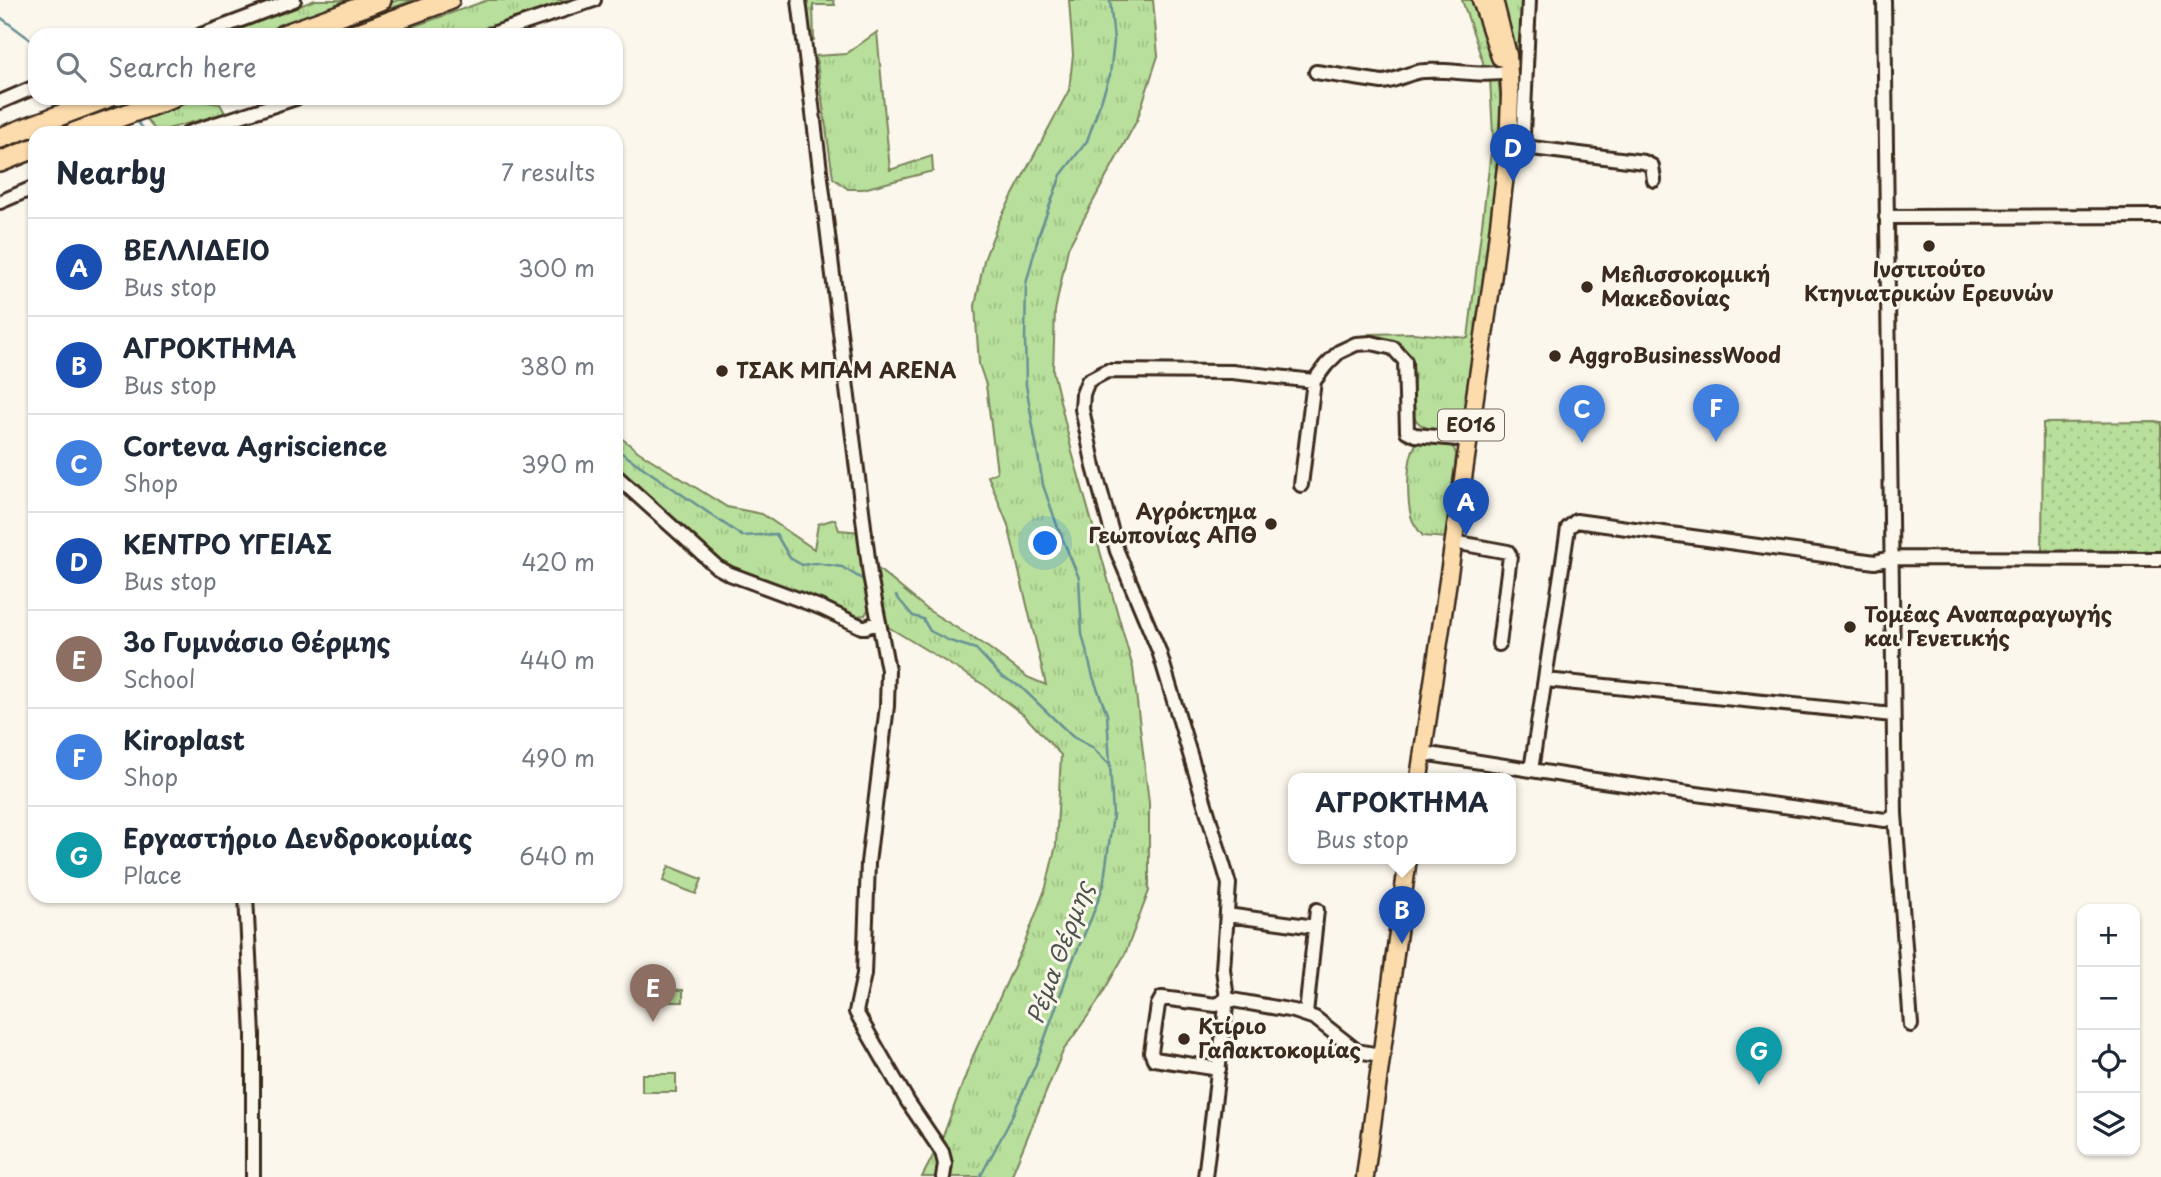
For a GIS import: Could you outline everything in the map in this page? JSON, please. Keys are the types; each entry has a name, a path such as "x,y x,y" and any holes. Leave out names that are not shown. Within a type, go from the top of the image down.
{"highway":[{"path":"302,28 381,0"},
{"path":"372,28 449,0"},
{"path":"32,126 87,105"},
{"path":"93,126 152,105"},
{"path":"0,138 28,127"},
{"path":"0,162 28,151"}],"main road":[{"name":"ΕΟ16","path":"1481,0 1497,50 1508,72"},
{"name":"ΕΟ16","path":"1420,773 1508,150 1508,55 1494,0"},
{"path":"1365,1177 1407,864"}],"street":[{"path":"220,28 294,0"},
{"path":"510,28 594,0"},
{"path":"800,0 870,575 888,670 887,706 868,863 864,974 856,1012 908,1102 942,1152 945,1164 943,1177"},
{"path":"1529,0 1522,134 1525,143 1532,148 1644,162 1652,166 1654,180"},
{"path":"1884,0 1895,814 1911,1025"},
{"path":"1316,72 1388,82 1422,71 1485,75 1508,72"},
{"path":"0,102 28,90"},
{"path":"210,126 274,105"},
{"path":"0,202 28,190"},
{"path":"1886,217 2161,216"},
{"path":"1301,485 1314,381 1339,352 1356,344 1372,343 1393,348 1405,360 1408,430 1415,435 1469,440"},
{"path":"1205,1177 1227,999 1223,969 1230,893 1227,875 1159,651 1117,551 1094,467 1082,409 1083,394 1087,382 1107,371 1232,372 1314,381"},
{"path":"623,482 717,567 822,608 862,627 879,622"},
{"path":"1531,770 1568,528 1576,521 1875,562 1891,558 2161,559"},
{"path":"1454,542 1508,552 1510,556 1499,644"},
{"path":"1546,680 1893,715"},
{"path":"1423,753 1885,820 1895,814"},
{"path":"246,903 253,1035 253,1177"},
{"path":"1306,1014 1317,910"},
{"path":"1227,915 1315,927"},
{"path":"1219,1069 1154,1059 1151,1052 1158,1005 1162,998 1216,1005 1227,999 1306,1014 1357,1051 1380,1055"}],"green space":[{"path":"315,0 359,0 280,28 242,28"},
{"path":"398,0 414,0 336,28 319,28"},
{"path":"488,0 585,0 500,28 409,28"},
{"path":"804,0 833,0 835,5 813,5 814,40 810,39"},
{"path":"1069,0 1153,0 1158,56 1137,120 1068,248 1055,311 1053,371 1072,452 1133,668 1149,803 1149,891 1125,954 1097,1003 1063,1051 1011,1177 947,1177 940,1144 973,1056 1025,942 1046,887 1056,845 1061,755 1025,716 984,685 885,625 877,568 928,610 989,648 1027,677 1046,685 1008,525 988,476 997,472 986,385 979,364 975,306 984,260 999,221 1069,90 1073,55"},
{"path":"1462,0 1472,0 1494,67 1485,68"},
{"path":"1500,0 1525,0 1515,65"},
{"path":"877,32 890,170 932,156 933,171 863,189 848,189 833,178 816,56 846,54"},
{"path":"1490,78 1498,78 1502,136 1466,420 1459,430 1446,432 1428,428 1418,422 1413,414 1413,369 1406,352 1392,341 1368,334 1413,333 1468,338 1493,135"},
{"path":"106,105 122,105 64,126 49,126"},
{"path":"179,105 221,105 225,113 178,126 152,126 144,117"},
{"path":"28,134 28,140 0,150 0,144"},
{"path":"2161,422 2161,552 2042,555 2043,423"},
{"path":"623,439 727,507 762,514 814,549 818,524 835,519 839,530 861,532 875,598 865,615 857,616 727,568 714,559 623,474"},
{"path":"1426,441 1443,442 1454,448 1456,455 1446,538 1423,536 1411,516 1408,490 1410,459 1416,444"},
{"path":"669,866 702,879 696,894 663,881"},
{"path":"656,989 683,990 683,1002 656,1002"},
{"path":"642,1074 676,1074 676,1092 642,1092"},
{"path":"936,1150 940,1156 940,1177 922,1177"}],"waterway":[{"name":"Ρέμα Θέρμης","path":"980,1177 1035,1066 1072,962 1103,887 1113,815 1107,714 1093,677 1082,634 1079,578 1043,485 1026,385 1025,339 1026,284 1039,234 1061,175 1087,141 1110,75 1114,41 1110,0"},
{"path":"0,17 28,38"},
{"path":"135,119 141,126"},
{"path":"623,454 742,536 776,534 790,558 802,565 815,563 842,567 867,582"},
{"path":"896,596 913,616 923,619 930,631 976,649 1001,676 1021,687 1073,737 1092,747 1111,766"}],"place":[{"name":"ΚΕΝΤΡΟ ΥΓΕΙΑΣ","path":"1513,182"},
{"name":"Ινστιτούτο Κτηνιατρικών Ερευνών","path":"1929,246"},
{"name":"Μελισσοκομική Μακεδονίας","path":"1587,287"},
{"name":"AggroBusinessWood","path":"1555,356"},
{"name":"ΤΣΑΚ ΜΠΑΜ ARENA","path":"722,371"},
{"name":"Kiroplast","path":"1716,442"},
{"name":"Corteva Agriscience","path":"1582,443"},
{"name":"Αγρόκτημα Γεωπονίας ΑΠΘ","path":"1271,524"},
{"name":"ΒΕΛΛΙΔΕΙΟ","path":"1466,536"},
{"name":"Τομέας Αναπαραγωγής και Γενετικής","path":"1850,627"},
{"name":"ΑΓΡΟΚΤΗΜΑ","path":"1402,944"},
{"name":"3ο Γυμνάσιο Θέρμης","path":"653,1022"},
{"name":"Κτίριο Γαλακτοκομίας","path":"1184,1039"},
{"name":"Εργαστήριο Δενδροκομίας","path":"1759,1085"}]}
